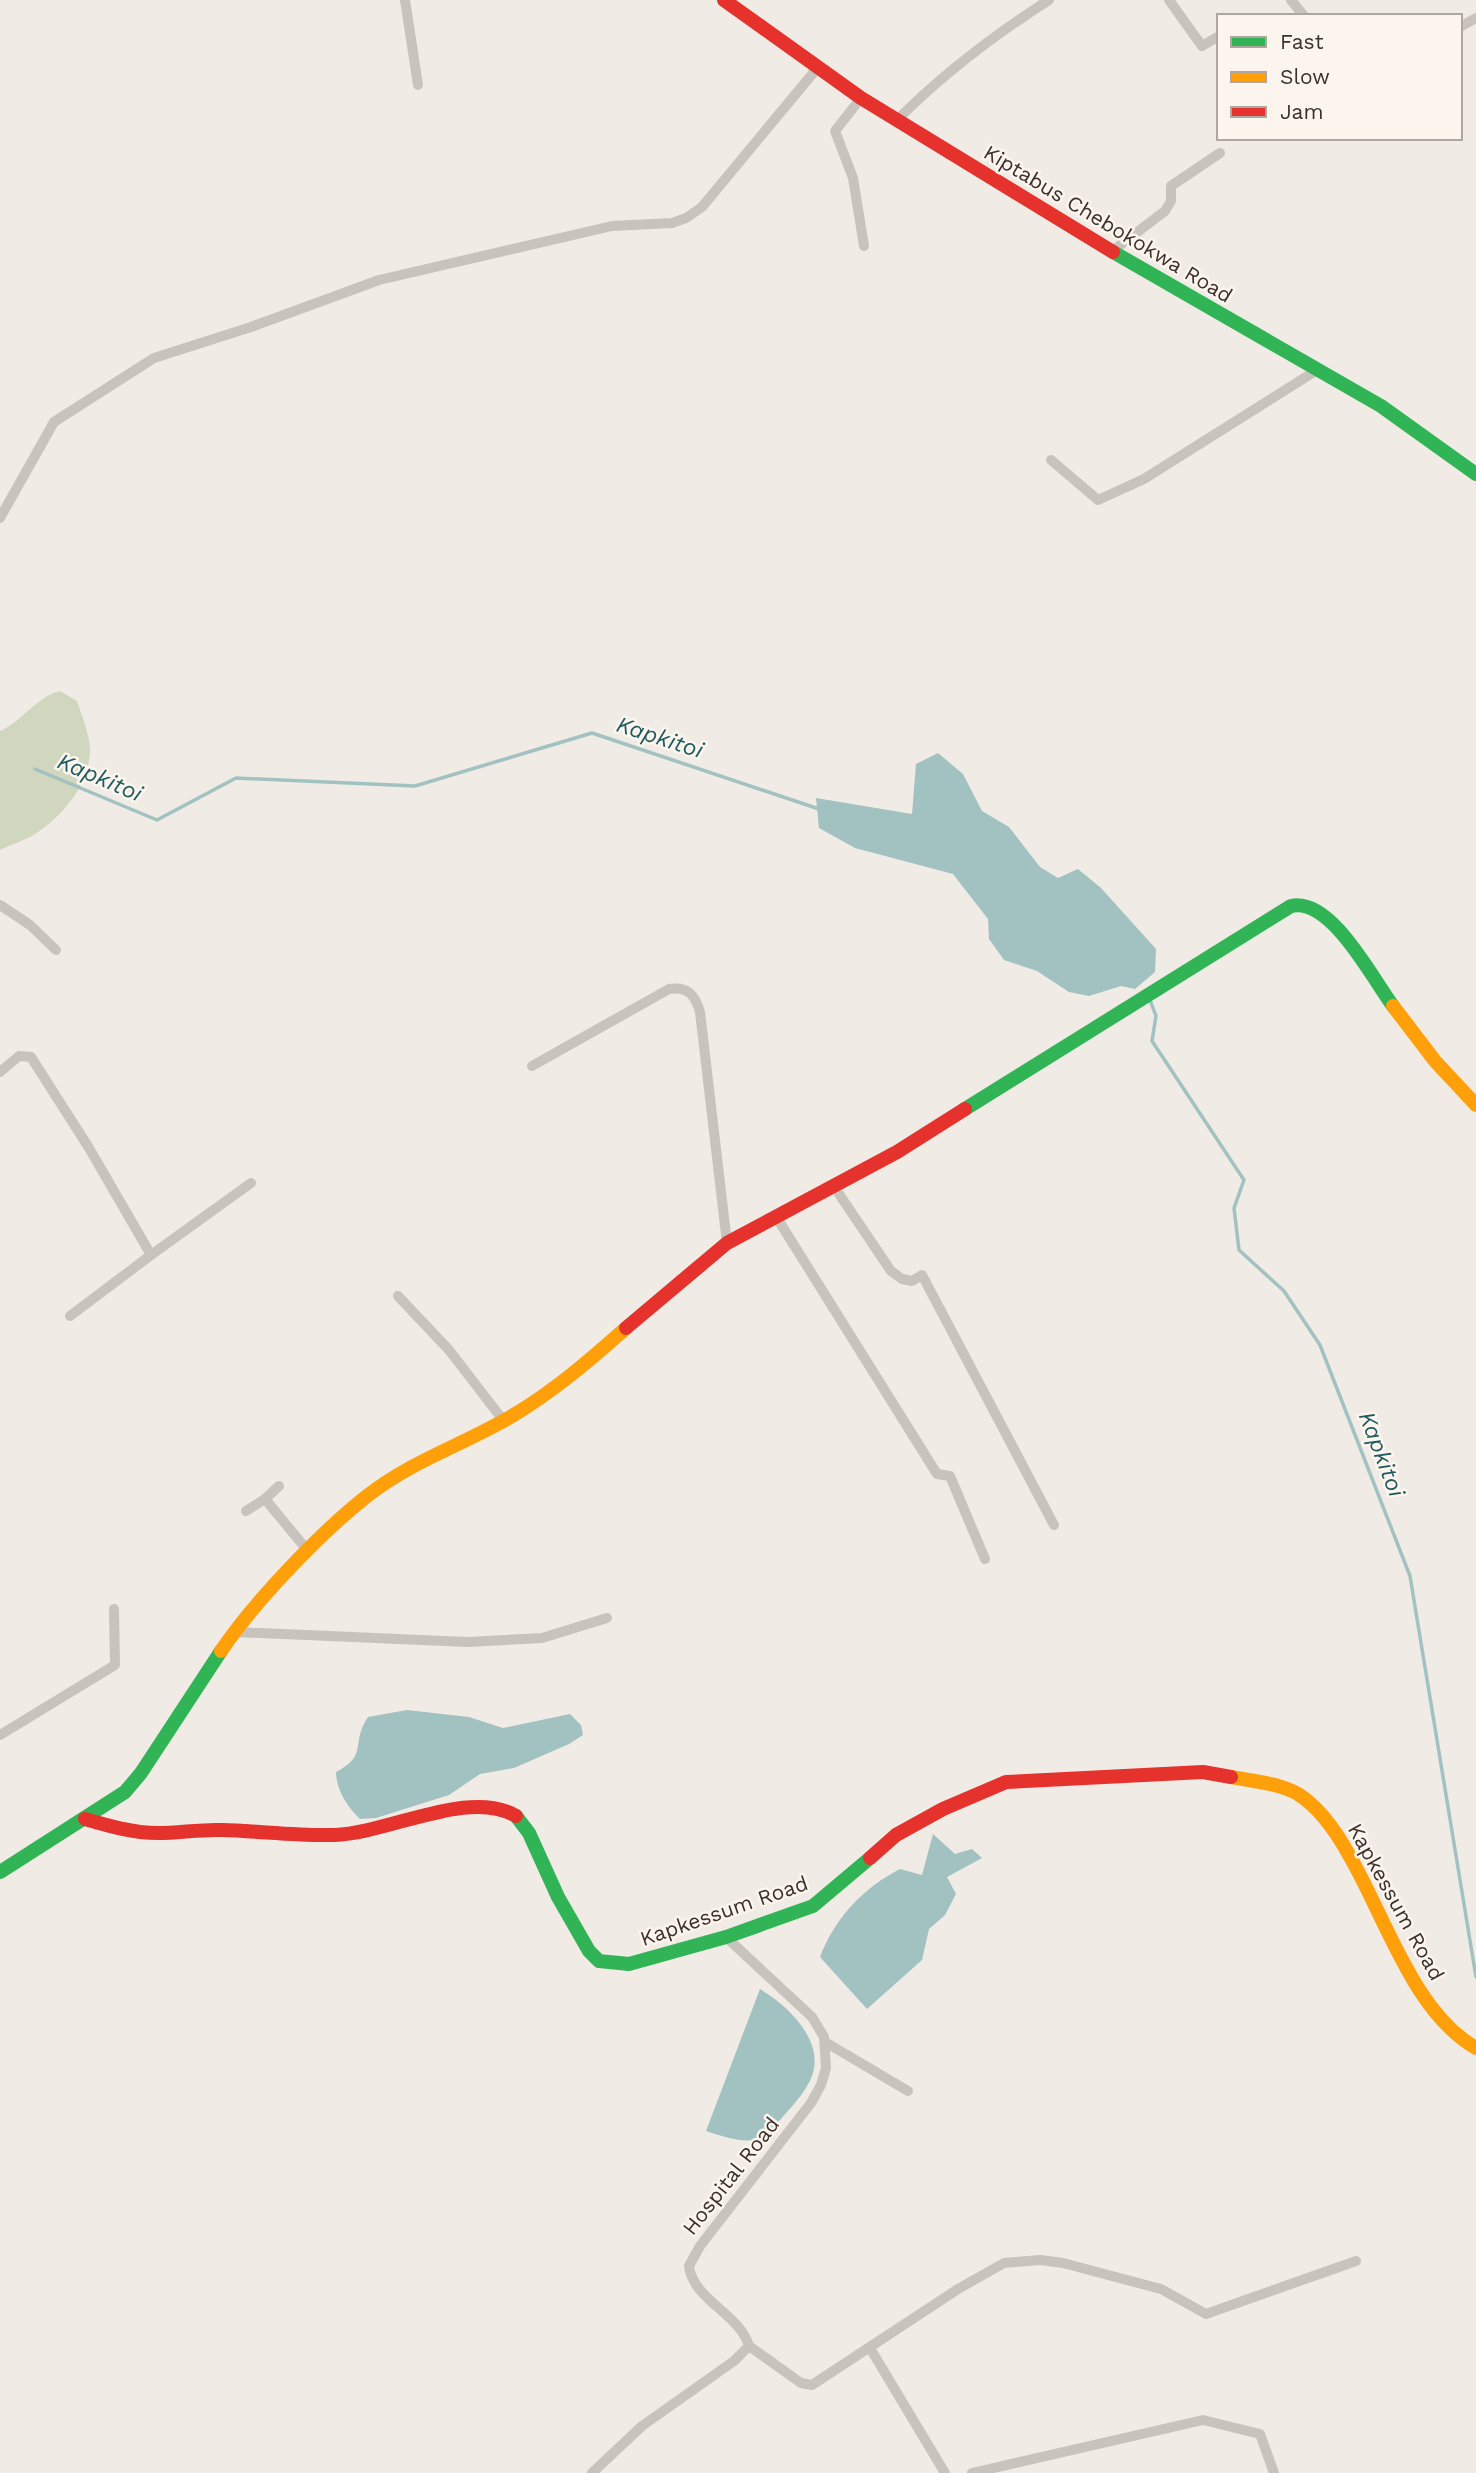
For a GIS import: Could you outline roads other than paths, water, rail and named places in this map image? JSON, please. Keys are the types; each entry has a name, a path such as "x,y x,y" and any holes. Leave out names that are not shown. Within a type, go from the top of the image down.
{"street":[{"path":"405,0 418,85"},
{"name":"Kiptabus Chebokokwa Road","path":"724,0 861,98 1111,252 1381,406 1476,474"},
{"path":"897,120 927,90 982,45 1049,0"},
{"path":"1169,0 1202,46 1217,37"},
{"path":"1291,0 1302,14"},
{"path":"0,519 54,422 154,358 251,327 379,280 612,226 672,223 686,218 702,207 819,66"},
{"path":"861,98 835,131 853,178 864,246"},
{"path":"1111,252 1170,206 1171,186 1220,153"},
{"path":"1051,460 1098,500 1144,479 1317,370"},
{"path":"0,1872 125,1792 141,1773 234,1632 308,1550 367,1496 411,1467 503,1420 603,1352 656,1301 727,1243 835,1188 897,1152 1271,915 1300,903 1318,910 1334,925 1454,1084 1476,1105"},
{"path":"0,905 30,925 57,950"},
{"path":"532,1066 669,989 681,987 691,993 700,1012 727,1243"},
{"path":"0,1072 19,1056 31,1056 89,1148 151,1255"},
{"path":"70,1315 251,1183"},
{"path":"835,1188 891,1271 912,1282 922,1275 1054,1525"},
{"path":"777,1218 937,1475 950,1476 985,1559"},
{"path":"398,1296 449,1350 503,1420"},
{"path":"246,1511 265,1499 278,1486"},
{"path":"265,1499 308,1550"},
{"path":"0,1735 116,1665 114,1609"},
{"path":"234,1632 468,1642 542,1638 607,1618"},
{"name":"Kapkessum Road","path":"85,1819 129,1830 159,1833 218,1830 334,1835 375,1831 454,1808 485,1805 501,1808 522,1823 558,1897 589,1951 599,1961 629,1964 726,1937 813,1906 896,1835 943,1809 1006,1782 1203,1772 1260,1782 1297,1794 1320,1813 1341,1840 1363,1878 1423,1996 1455,2036 1476,2048"},
{"path":"726,1937 812,2017 825,2042 908,2091"},
{"name":"Hospital Road","path":"749,2346 735,2324 692,2279 689,2266 700,2246 764,2167 821,2085 826,2068 825,2042"},
{"path":"592,2473 642,2426 734,2361 749,2346 808,2385 870,2348 958,2289 1004,2263 1041,2260 1063,2263 1161,2289 1206,2314 1356,2261"},
{"path":"870,2348 945,2473"},
{"path":"972,2473 1203,2420 1260,2434 1274,2473"}],"water":[{"path":"938,753 963,774 982,811 1009,827 1040,867 1058,878 1078,869 1101,888 1156,949 1155,972 1135,989 1121,986 1089,996 1069,992 1037,971 1004,960 989,939 988,919 953,874 855,848 819,828 816,798 912,814 916,764"},
{"path":"407,1710 469,1717 503,1728 570,1714 581,1725 583,1735 514,1768 480,1774 449,1795 376,1818 360,1819 343,1797 336,1772 346,1766 356,1754 368,1717"},
{"path":"933,1834 955,1854 972,1849 982,1858 947,1877 956,1894 945,1915 929,1929 922,1960 867,2009 820,1957 842,1917 874,1885 900,1869 922,1875"},
{"path":"760,1989 781,2004 801,2025 813,2049 815,2063 812,2076 794,2104 763,2136 754,2140 724,2137 706,2131"}],"waterway":[{"name":"Kapkitoi","path":"35,769 157,820 236,778 415,786 592,733 822,810"},
{"name":"Kapkitoi","path":"1150,1000 1156,1016 1152,1041 1244,1180 1234,1208 1239,1250 1284,1291 1320,1345 1410,1576 1476,1977"}]}
